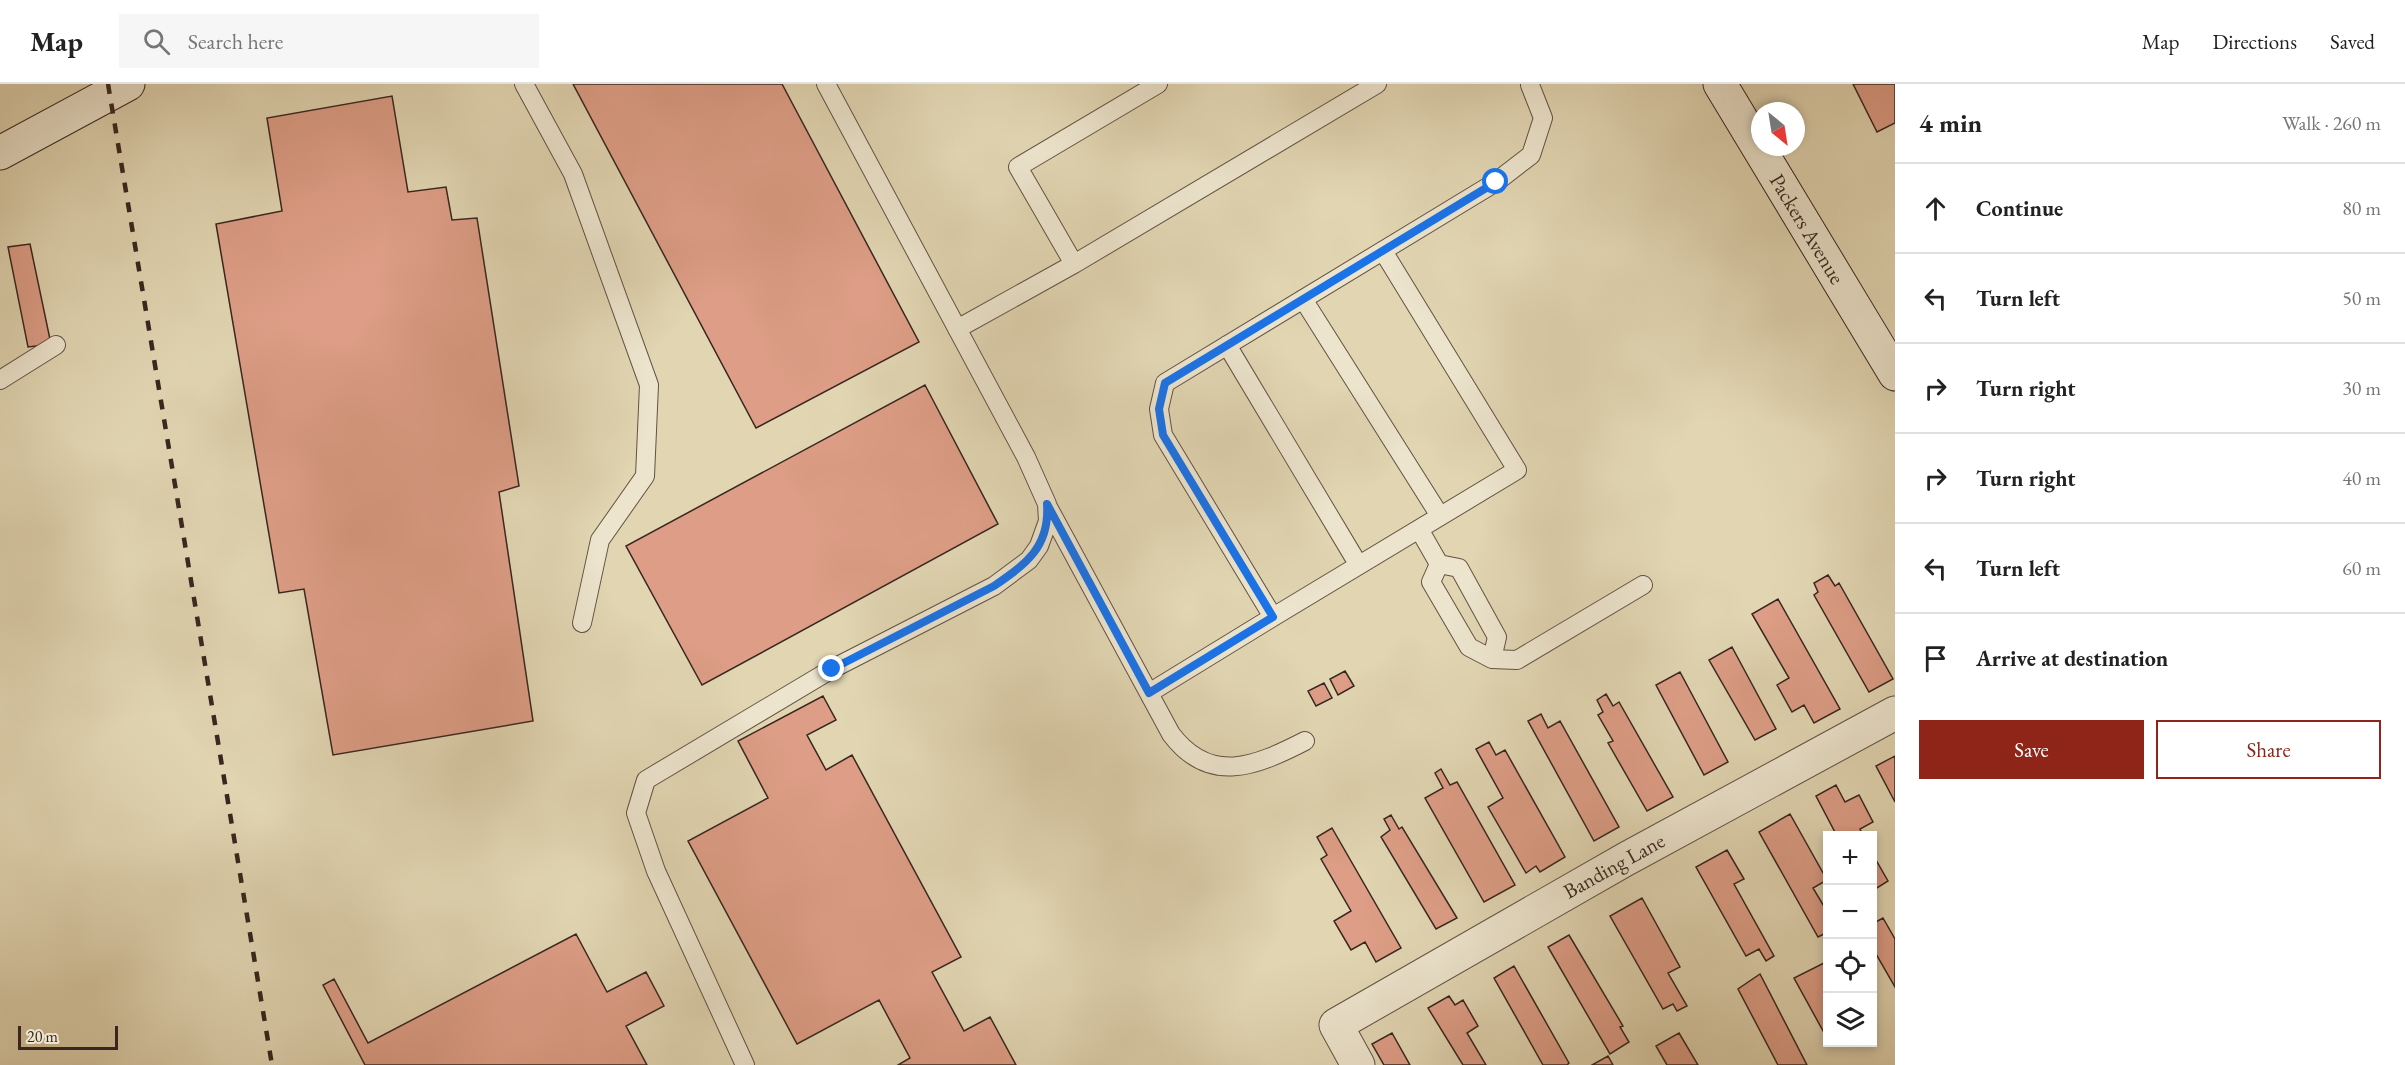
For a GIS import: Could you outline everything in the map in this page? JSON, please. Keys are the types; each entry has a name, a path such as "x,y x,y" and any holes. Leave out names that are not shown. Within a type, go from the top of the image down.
{"street":[{"path":"0,153 128,84"},
{"name":"Packers Avenue","path":"1720,84 1895,374"},
{"name":"Banding Lane","path":"1358,1065 1336,1024 1626,859 1895,713"}],"lane":[{"path":"524,84 573,174 649,385 645,476 600,540 582,623"},
{"path":"826,84 1026,457 1047,504 1177,742 1202,762 1220,767 1239,767 1275,757 1305,741"},
{"path":"1074,264 1018,167 1158,84"},
{"path":"957,329 1074,264 1354,90 1377,84"},
{"path":"1273,617 1163,435 1159,409 1165,383 1496,182 1531,155 1543,118 1531,84"},
{"path":"1149,693 1358,564 1517,470 1383,251"},
{"path":"1303,299 1440,516"},
{"path":"0,380 56,345"},
{"path":"1227,345 1358,564"},
{"path":"745,1065 656,871 636,813 646,780 832,669 994,586 1013,573 1029,560 1040,546 1048,520 1047,504"},
{"path":"1419,530 1439,564 1459,568 1465,578 1497,637 1492,659"},
{"path":"1439,564 1431,582 1469,647 1492,659 1517,660 1643,585"}],"building":[{"path":"573,84 782,84 919,342 756,428"},
{"path":"1853,84 1895,84 1895,123 1877,132"},
{"path":"392,96 408,192 446,187 452,220 477,218 519,486 499,492 533,721 333,755 304,589 279,593 216,224 282,211 267,118"},
{"path":"30,244 51,344 28,347 8,247"},
{"path":"925,385 998,524 702,685 626,546"},
{"path":"1828,575 1835,586 1839,583 1893,679 1869,692 1814,595 1818,592 1814,583"},
{"path":"1778,599 1840,709 1814,723 1804,705 1792,712 1777,685 1789,678 1752,614"},
{"path":"1732,647 1776,729 1755,740 1709,660"},
{"path":"1345,671 1354,686 1338,695 1330,679"},
{"path":"1680,672 1728,762 1704,775 1656,685"},
{"path":"1324,683 1332,698 1316,706 1308,691"},
{"path":"1606,694 1613,706 1619,702 1673,797 1647,811 1608,743 1613,741 1598,715 1603,712 1597,700"},
{"path":"823,696 836,720 807,735 826,770 852,755 961,957 932,972 964,1031 990,1017 1016,1065 898,1065 910,1058 879,1000 797,1044 688,841 768,798 738,741"},
{"path":"1541,714 1548,728 1560,721 1619,827 1594,841 1528,721"},
{"path":"1489,742 1496,755 1505,750 1565,857 1540,872 1536,866 1526,873 1488,807 1503,798 1476,749"},
{"path":"1895,756 1895,802 1876,766"},
{"path":"1441,769 1450,785 1457,782 1515,885 1484,902 1425,798 1443,788 1435,773"},
{"path":"1836,785 1845,802 1859,795 1873,822 1860,829 1861,831 1834,831 1816,796"},
{"path":"1790,814 1823,873 1823,882 1813,888 1823,905 1823,934 1818,937 1759,832"},
{"path":"1391,815 1399,829 1402,827 1457,918 1436,929 1381,837 1390,830 1384,819"},
{"path":"1332,828 1401,948 1376,962 1365,942 1351,950 1334,921 1351,911 1321,859 1327,855 1317,837"},
{"path":"1727,850 1744,879 1734,884 1774,956 1766,961 1759,949 1746,956 1696,867"},
{"path":"1877,862 1888,881 1877,888"},
{"path":"1642,898 1680,967 1668,973 1687,1006 1677,1011 1673,1004 1663,1009 1610,916"},
{"path":"1883,918 1895,939 1895,987 1877,956 1877,921"},
{"path":"576,934 607,992 646,972 664,1006 626,1026 647,1065 365,1065 323,985 334,979 368,1043"},
{"path":"1569,935 1623,1026 1620,1027 1629,1042 1610,1054 1548,947"},
{"path":"1823,964 1823,1031 1794,978"},
{"path":"1514,966 1569,1063 1567,1065 1543,1065 1494,978"},
{"path":"1760,974 1807,1065 1778,1065 1738,989"},
{"path":"1449,996 1455,1005 1463,1000 1478,1026 1467,1033 1486,1065 1463,1065 1428,1008"},
{"path":"1392,1033 1410,1065 1384,1065 1372,1044"},
{"path":"1679,1033 1698,1065 1667,1065 1656,1046"},
{"path":"1608,1056 1613,1065 1592,1065"}],"railway":[{"path":"108,84 272,1065"}],"route":[{"path":"832,669 994,586 1013,573 1029,560 1040,546 1048,520 1047,504 1149,693 1273,617 1163,435 1159,409 1165,383 1496,182"}]}
